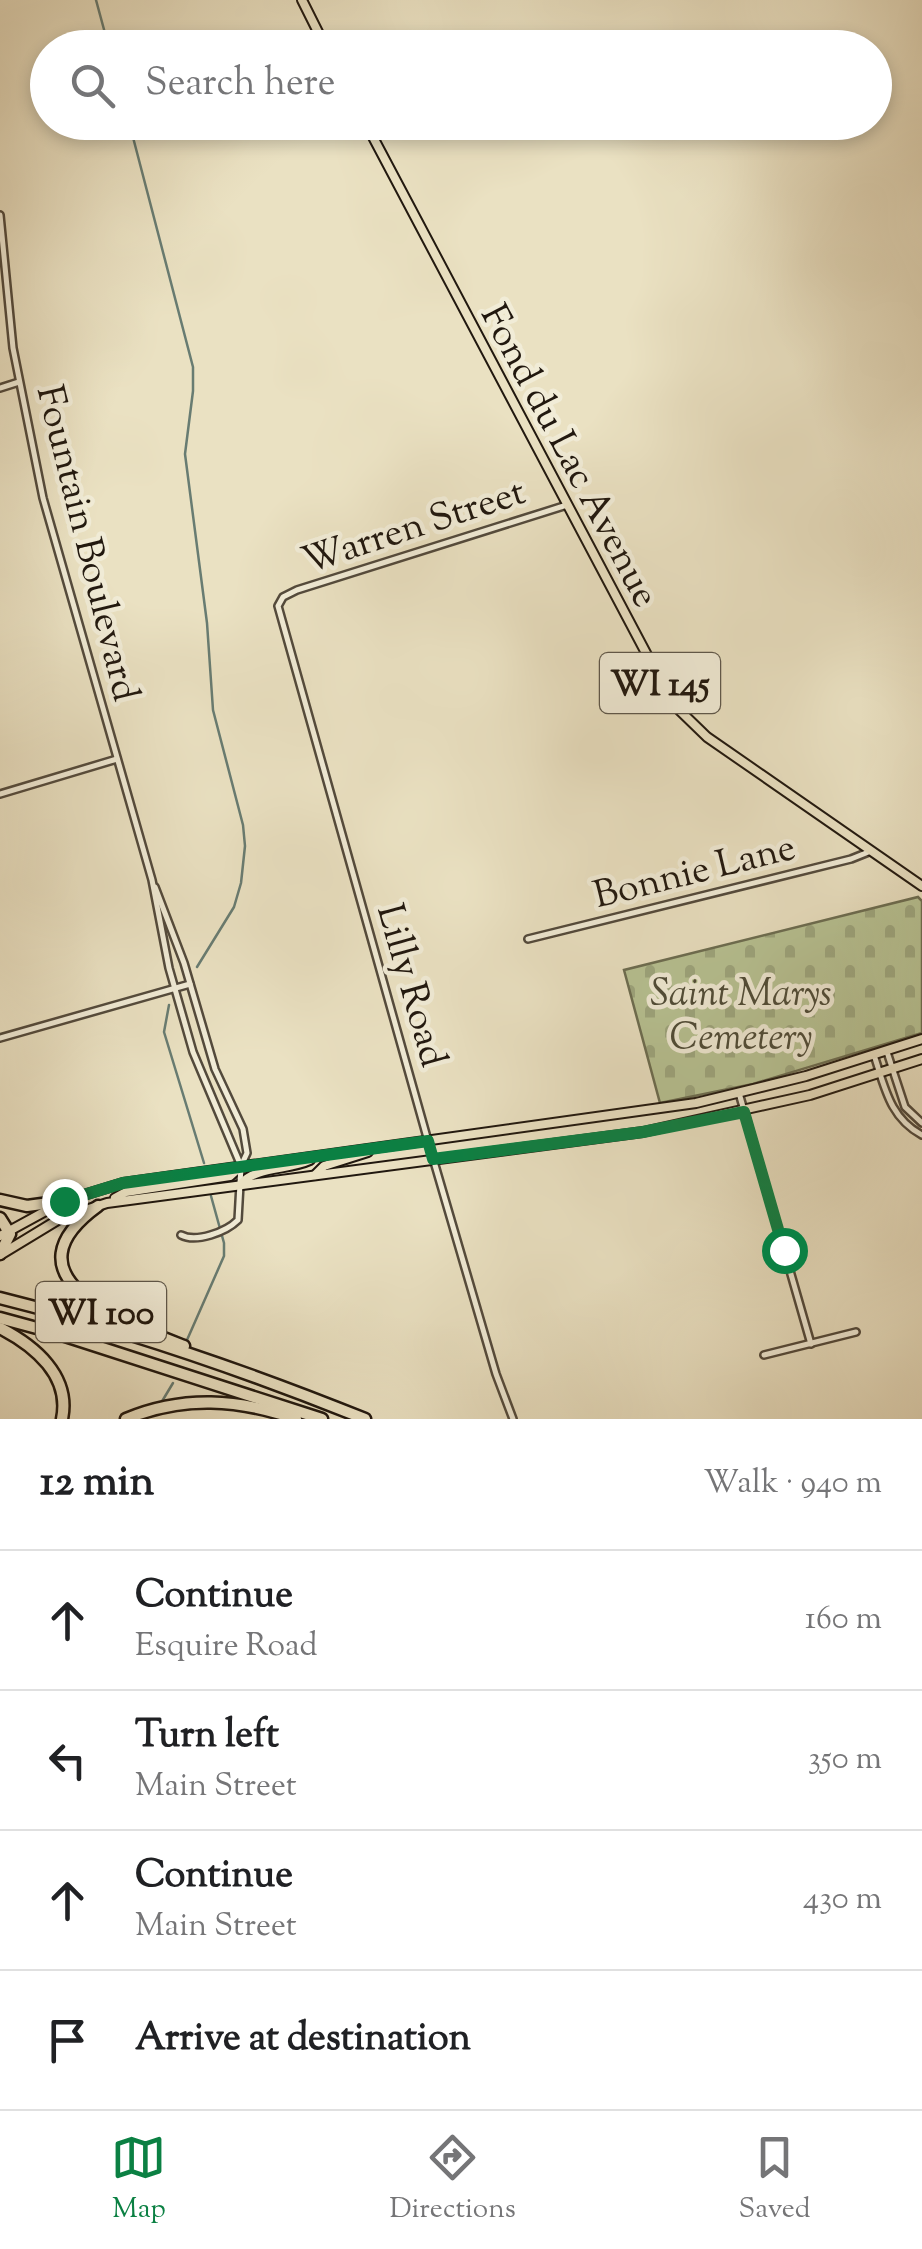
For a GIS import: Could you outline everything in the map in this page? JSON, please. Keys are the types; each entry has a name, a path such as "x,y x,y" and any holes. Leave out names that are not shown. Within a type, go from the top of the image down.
{"highway":[{"path":"0,1200 28,1206 64,1201"},
{"name":"WI 100","path":"102,1204 75,1221 60,1242 58,1261 70,1287 106,1314 230,1368"},
{"path":"0,1218 4,1234 10,1236 0,1255"},
{"path":"0,1298 62,1313 230,1368 365,1419"},
{"path":"0,1318 322,1419"},
{"path":"0,1328 30,1347 54,1372 64,1397 62,1419"},
{"path":"126,1419 160,1408 202,1402 242,1404 296,1419"}],"main road":[{"path":"302,0 317,30"},
{"name":"Fond du Lac Avenue","path":"374,140 676,709 723,748 920,886"},
{"path":"4,1234 64,1201 123,1183 696,1103 922,1039"},
{"name":"WI 100","path":"0,1255 61,1218 102,1204 602,1137 744,1112 922,1059"},
{"path":"599,1118 602,1137"},
{"path":"315,1175 324,1166 376,1147"},
{"path":"241,1184 252,1175 285,1169 321,1154"},
{"path":"102,1204 126,1192 230,1176 242,1166"}],"street":[{"name":"Fountain Boulevard","path":"0,215 19,382 43,498 152,880 175,988 198,1064 242,1166"},
{"path":"0,388 19,382"},
{"name":"Warren Street","path":"279,603 297,590 567,505"},
{"name":"Lilly Road","path":"279,603 284,634 433,1159 498,1381 513,1419"},
{"path":"0,794 118,759"},
{"name":"Bonnie Lane","path":"528,939 851,860 871,851"},
{"name":"Fountain Boulevard","path":"152,880 164,906 215,1069 243,1129 248,1153 242,1166"},
{"path":"0,1038 190,984"},
{"path":"886,1051 905,1107 922,1122"},
{"path":"874,1055 894,1112 922,1135"},
{"path":"739,1093 811,1344"},
{"path":"181,1235 189,1239 228,1228 240,1214 242,1166"},
{"path":"764,1356 856,1332"}],"green space":[{"name":"Saint Marys Cemetery","path":"918,897 922,901 922,1033 753,1084 660,1103 624,970"}],"waterway":[{"path":"96,0 104,30"},
{"path":"134,140 193,367 185,454 207,623 213,710 245,846 234,907 197,967"},
{"path":"169,1005 164,1032 204,1163"},
{"path":"187,1340 224,1256 211,1196"},
{"path":"161,1403 173,1383"}],"route":[{"path":"64,1201 123,1183 376,1147 428,1141 433,1159 643,1132 744,1112 784,1250"}]}
